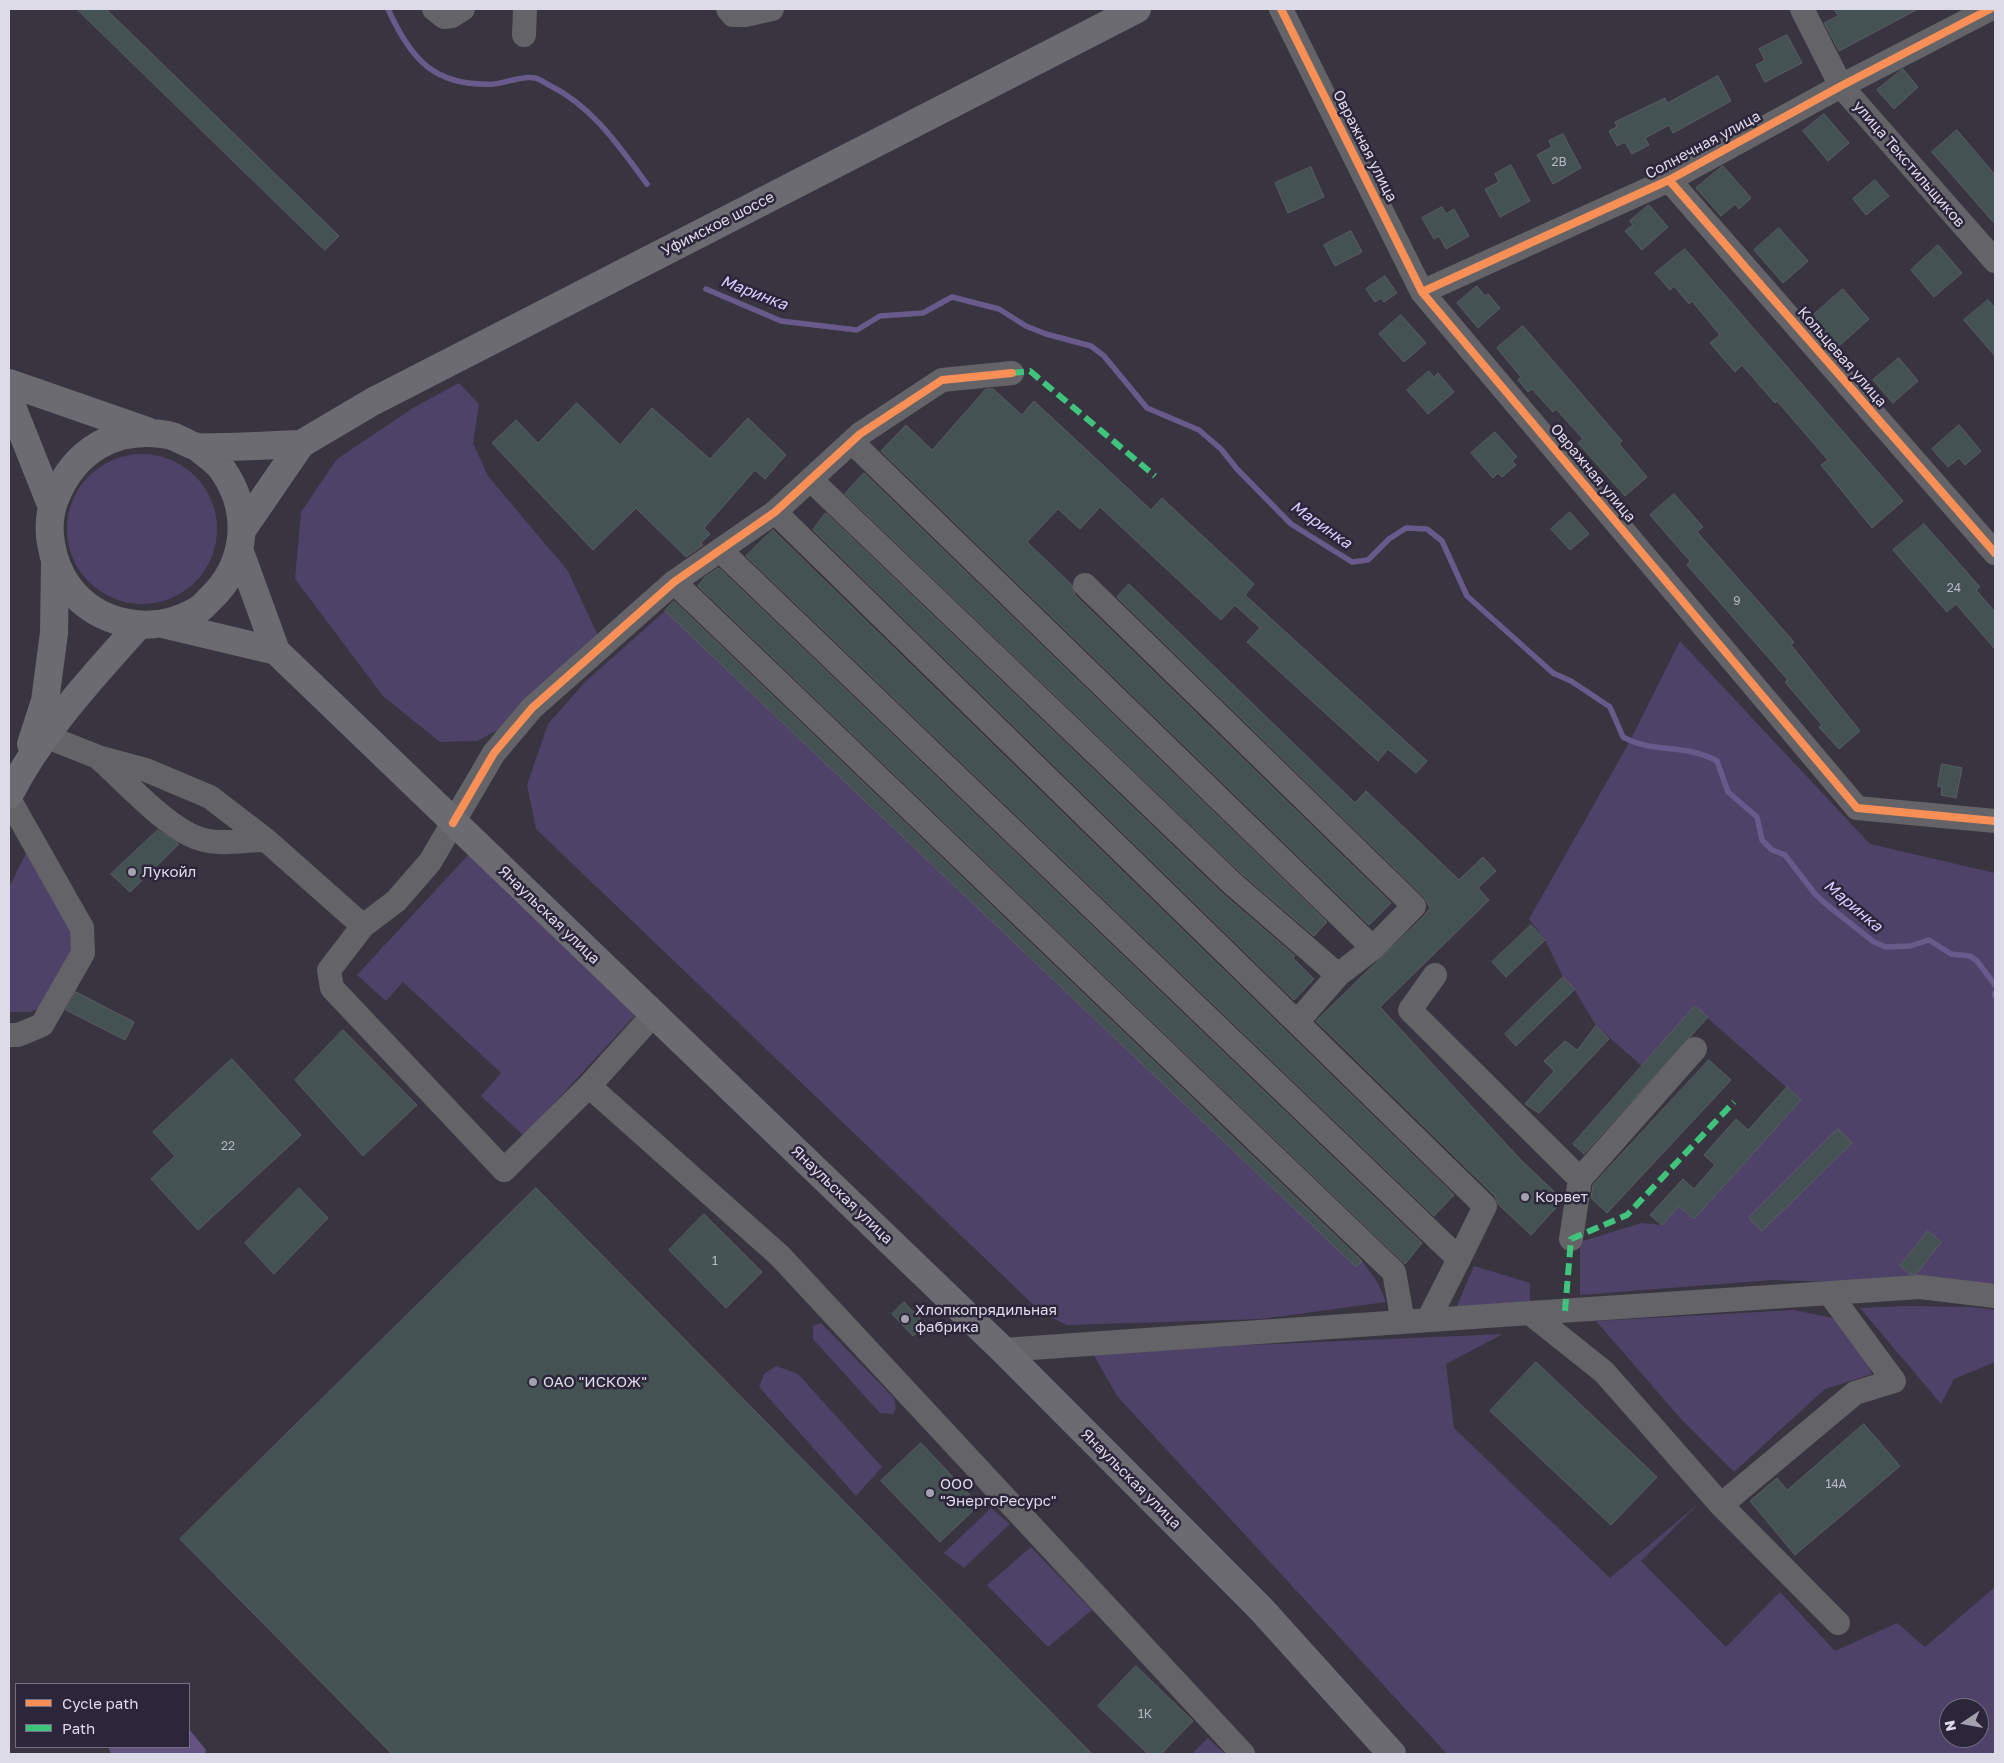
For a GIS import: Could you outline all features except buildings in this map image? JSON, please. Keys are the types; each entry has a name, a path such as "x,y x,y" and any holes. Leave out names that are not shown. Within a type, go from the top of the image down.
{"main road":[{"name":"Уфимское шоссе","path":"301,444 372,402 1137,9"},
{"path":"9,383 150,432 175,437 196,447 221,469 237,498 241,541 276,651 112,619 87,606 68,586 55,560 49,534 52,507 62,482 77,461 99,444 124,435 150,432"},
{"path":"9,399 52,507"},
{"path":"196,447 301,444"},
{"path":"9,794 25,764 84,686 150,625 197,611 224,586 241,541 301,444"},
{"path":"25,764 44,700 54,634 55,560"},
{"name":"Янаульская улица","path":"276,651 1003,1350 1261,1609 1392,1754"}],"street":[{"path":"434,9 444,17 452,16 463,9"},
{"path":"524,35 525,9"},
{"path":"728,9 732,15 745,15 772,9"},
{"name":"Овражная улица","path":"1281,9 1422,292 1857,808 1995,821"},
{"name":"улица Текстильщиков","path":"1802,9 1841,86 1995,261"},
{"name":"Солнечная улица","path":"1422,292 1669,180 1841,86 1990,9"},
{"name":"Кольцевая улица","path":"1669,180 1995,553"},
{"path":"653,1015 589,1086 504,1170 332,988 329,970 362,926 396,901 430,862 494,753 532,708 674,582 775,512 852,442 942,380 1012,373"},
{"path":"852,442 1373,948"},
{"path":"811,480 1233,884 1338,975"},
{"path":"775,512 1485,1206 1428,1320"},
{"path":"720,550 1459,1259"},
{"path":"674,582 1394,1272 1403,1322"},
{"path":"1084,585 1414,906 1373,948 1338,975 1297,1022"},
{"path":"45,736 98,757 146,770 210,797 266,840 362,926"},
{"path":"98,757 176,828 192,837 207,841 266,840"},
{"path":"9,799 82,928 83,952 42,1024 18,1034 9,1035"},
{"path":"1435,975 1410,1010 1580,1179"},
{"path":"1571,1239 1580,1179 1695,1049"},
{"path":"589,1086 780,1256 1243,1754"},
{"path":"1003,1350 1920,1287 1995,1296"},
{"path":"1721,1505 1854,1393 1894,1381 1830,1294"},
{"path":"1530,1313 1604,1372 1721,1505 1838,1622"}],"shaded area":[{"path":"459,383 479,404 473,443 488,476 568,571 600,640 511,723 477,741 440,742 383,696 295,579 301,512 337,459 413,408"},
{"path":"142,454 171,460 195,476 211,500 217,529 211,558 195,582 171,598 142,604 113,598 89,582 73,558 67,529 73,500 89,476 113,460"},
{"path":"665,611 1356,1267 1362,1261 1378,1283 1386,1302 1261,1319 1067,1325 1042,1313 536,829 527,785 548,724 585,682"},
{"path":"1680,641 1870,844 1995,873 1995,1287 1772,1280 1580,1295 1580,1242 1641,1223 1662,1225 1679,1206 1694,1219 1801,1100 1695,1007 1642,1066 1596,1026 1573,987 1563,977 1545,940 1529,919 1630,741"},
{"path":"37,830 94,924 45,1006 30,1012 9,1012 9,888"},
{"path":"469,854 639,1011 524,1136 481,1096 501,1073 403,982 386,1001 357,975"},
{"path":"1474,1266 1530,1283 1530,1301 1456,1308"},
{"path":"1906,1306 1972,1307 1995,1310 1995,1362 1954,1379 1941,1404 1860,1308"},
{"path":"1794,1310 1833,1318 1865,1358 1872,1374 1825,1389 1734,1472 1681,1419 1596,1321"},
{"path":"821,1323 894,1398 896,1408 893,1414 880,1413 813,1339 813,1326"},
{"path":"1503,1334 1446,1364 1454,1428 1610,1578 1698,1504 1641,1561 1726,1647 1780,1592 1835,1651 1897,1623 1925,1647 1995,1587 1995,1754 1447,1754 1117,1396 1092,1352"},
{"path":"776,1366 798,1374 882,1467 856,1496 759,1387 764,1374"},
{"path":"991,1508 1010,1524 964,1568 944,1553"},
{"path":"1031,1547 1092,1610 1048,1647 987,1585"},
{"path":"190,1730 206,1750 205,1754 111,1754 108,1748 190,1748"},
{"path":"1208,1738 1225,1754 1192,1754"}],"waterway":[{"name":"Маринка","path":"388,9 406,43 416,56 441,75 456,81 473,84 494,84 530,77 535,78 579,104 604,128 647,184"},
{"name":"Маринка","path":"706,289 781,321 857,330 880,316 923,313 952,297 999,309 1026,326 1046,334 1091,346 1104,356 1147,408 1199,430 1221,449 1237,469 1291,524 1352,562 1368,560 1389,539 1406,528 1427,529 1442,541 1467,596 1553,673 1571,681 1610,707 1623,737 1646,745 1705,755 1717,761 1728,792 1757,817 1762,840 1772,850 1785,855 1815,894 1827,905 1874,942 1886,947 1910,946 1929,940 1951,954 1970,956 1977,961 1995,985"}],"marked path":[{"path":"1012,373 1030,371 1155,476"},
{"path":"1565,1311 1571,1239 1627,1215 1734,1102"}],"cycle path":[{"path":"1281,9 1422,292 1857,808 1995,821"},
{"path":"1422,292 1669,180 1841,86 1990,9"},
{"path":"1669,180 1995,553"},
{"path":"453,823 494,753 532,708 674,582 775,512 860,434 942,380 1012,373"}],"place":[{"name":"Лукойл","path":"132,872"},
{"name":"Корвет","path":"1525,1197"},
{"name":"Хлопкопрядильная фабрика","path":"905,1319"},
{"name":"ОАО \"ИСКОЖ\"","path":"533,1382"},
{"name":"ООО \"ЭнергоРесурс\"","path":"930,1493"}]}
